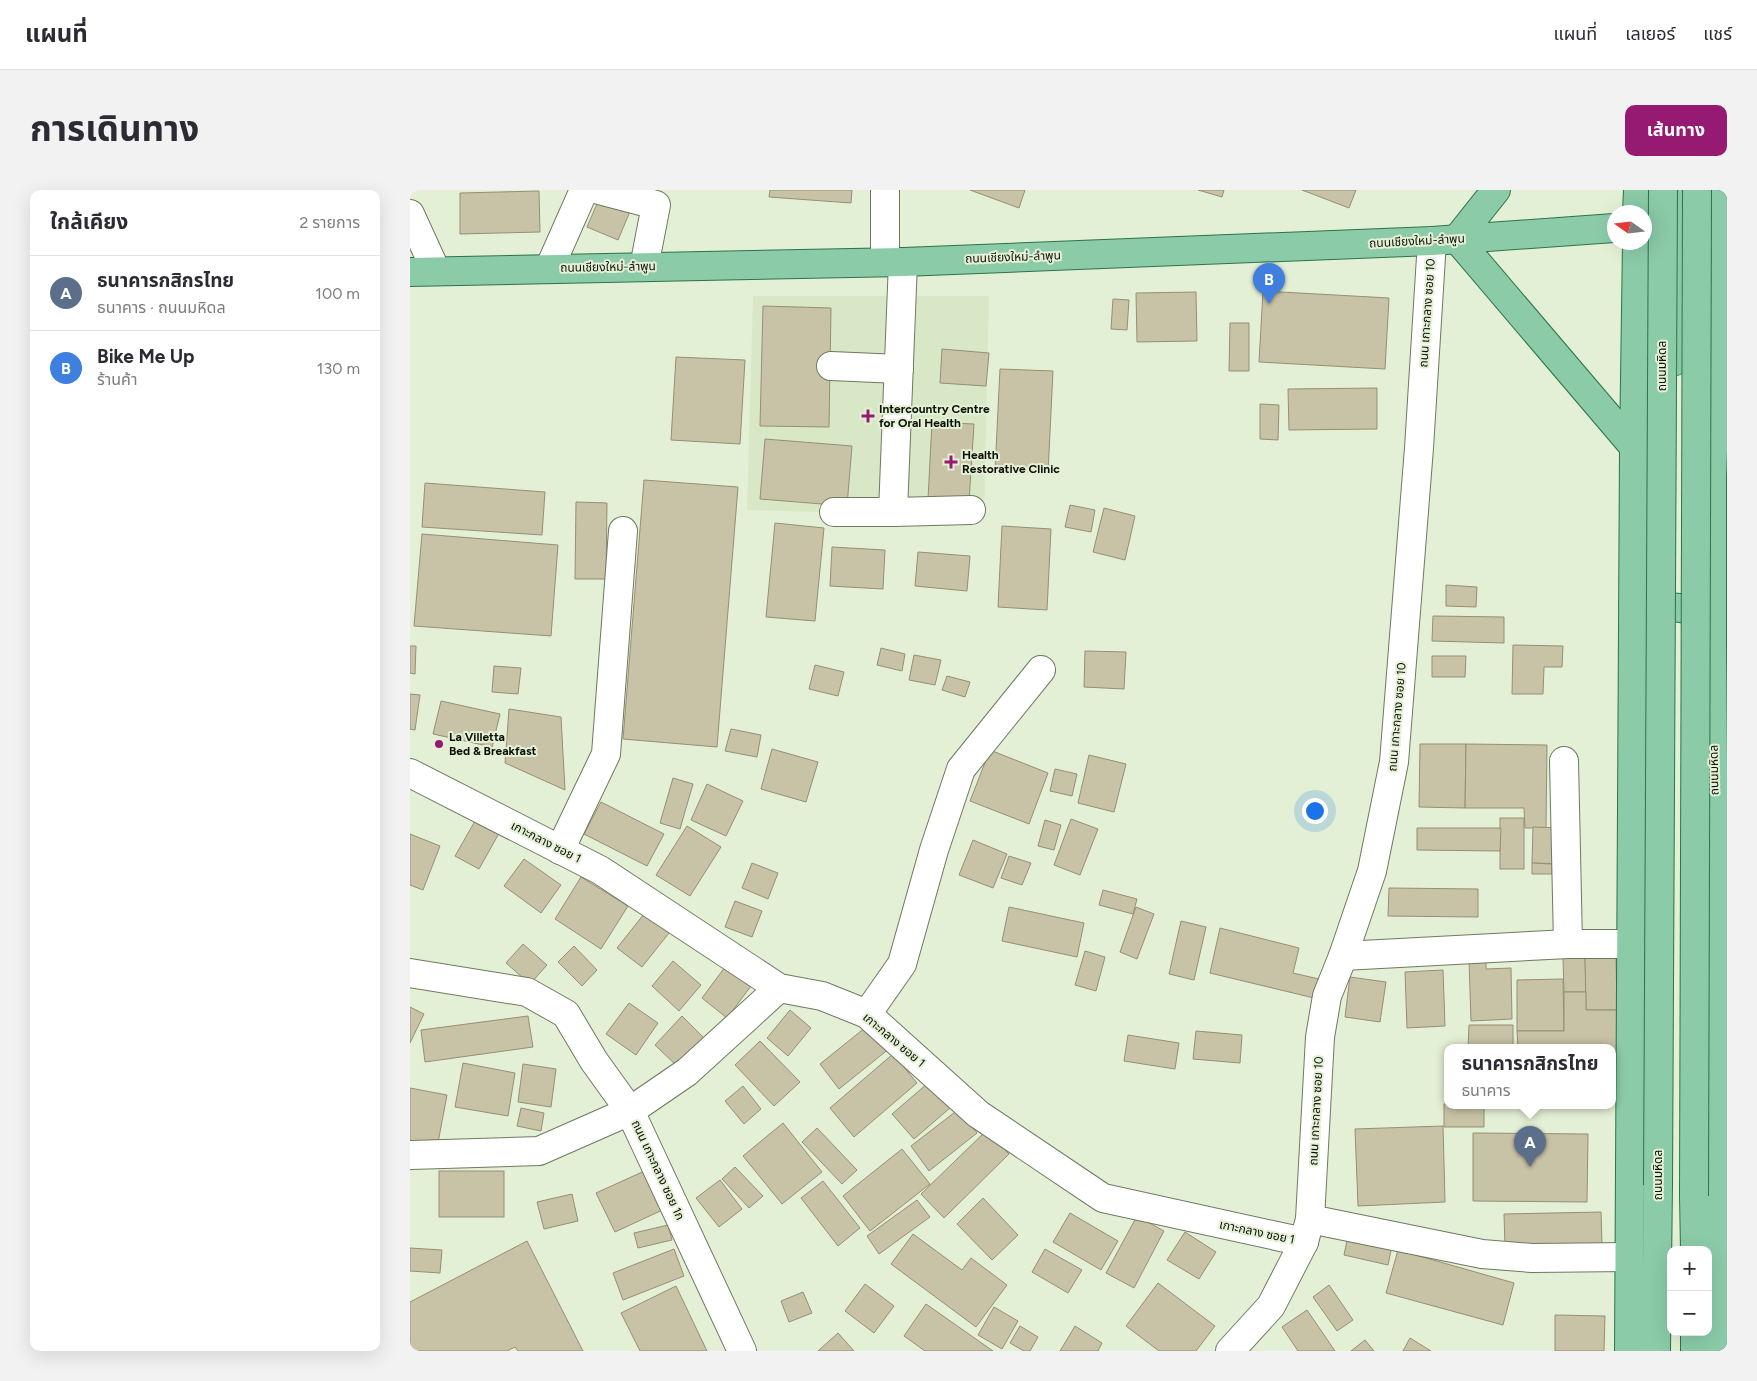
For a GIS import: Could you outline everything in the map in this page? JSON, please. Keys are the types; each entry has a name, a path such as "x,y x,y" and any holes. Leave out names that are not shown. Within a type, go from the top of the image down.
{"main road":[{"path":"1496,190 1444,240 1634,446"},
{"path":"1637,205 1638,190"},
{"name":"ถนนมหิดล","path":"1656,1351 1663,190"},
{"path":"1633,556 1664,524 1671,498 1679,190"},
{"name":"ถนนมหิดล","path":"1694,1246 1697,190"},
{"name":"ถนนมหิดล","path":"1718,190 1723,224 1720,252 1720,484 1712,645 1721,945 1722,1128 1718,1351"},
{"path":"1652,226 1723,224"},
{"name":"ถนนเชียงใหม่-ลำพูน","path":"423,272 894,262 1444,240 1607,228"},
{"path":"1629,1351 1633,556 1638,250"},
{"path":"1633,640 1643,620 1656,610 1670,607 1685,609 1698,617 1708,629 1712,645"},
{"path":"1695,1336 1695,1351"}],"street":[{"path":"549,269 584,190"},
{"path":"599,190 656,205 644,267"},
{"path":"885,190 894,262 899,369 893,512"},
{"path":"410,214 423,272"},
{"name":"ถนน เกาะกลาง ซอย 10","path":"1307,1231 1320,1038 1327,996 1372,872 1394,762 1419,448 1444,240"},
{"path":"831,366 899,369"},
{"path":"834,512 970,510"},
{"path":"560,850 606,754 624,531"},
{"path":"867,1014 902,964 934,850 961,769 1042,670"},
{"path":"1564,761 1568,944"},
{"name":"เกาะกลาง ซอย 1","path":"410,773 600,870 779,988 822,996 867,1014 978,1114 1103,1198 1307,1231 1482,1254 1532,1258 1629,1257"},
{"path":"1343,956 1568,944 1631,944"},
{"path":"410,972 527,992 566,1014 594,1061 630,1111 539,1151 411,1155"},
{"name":"ถนน เกาะกลาง ซอย 1ก","path":"742,1351 630,1111 687,1072 779,988"},
{"path":"1230,1351 1271,1306 1307,1231"}],"shaded area":[{"name":"Intercountry Centre for Oral Health","path":"753,296 989,296 984,516 747,510"}],"building":[{"path":"603,190 639,190 618,240 587,227"},
{"path":"770,190 852,190 851,203 769,197"},
{"path":"970,190 1025,190 1019,208"},
{"path":"1198,190 1224,190 1222,197"},
{"path":"1302,190 1356,190 1349,208"},
{"path":"539,191 540,232 460,234 460,193"},
{"path":"1263,291 1389,298 1385,369 1259,362"},
{"path":"1196,292 1197,341 1137,342 1136,293"},
{"path":"1113,299 1129,300 1127,330 1111,329"},
{"path":"763,306 831,308 829,427 760,426"},
{"path":"1230,323 1249,323 1249,371 1229,371"},
{"path":"942,349 989,353 986,386 940,383"},
{"path":"676,357 745,360 740,444 671,440"},
{"path":"1000,369 1053,371 1048,473 995,470"},
{"path":"1377,388 1377,429 1289,430 1288,389"},
{"path":"1260,404 1279,405 1278,440 1260,439"},
{"name":"Health Restorative Clinic","path":"932,422 974,424 969,502 928,499"},
{"path":"765,439 852,446 847,506 760,499"},
{"path":"644,480 738,487 717,747 623,739"},
{"path":"425,483 545,492 542,535 422,527"},
{"path":"576,502 607,503 606,579 575,579"},
{"path":"1070,505 1095,510 1091,532 1065,527"},
{"path":"1104,508 1135,516 1125,560 1093,552"},
{"path":"775,523 824,528 815,621 766,617"},
{"path":"1002,526 1051,529 1047,610 998,607"},
{"path":"422,534 558,545 551,636 414,626"},
{"path":"832,547 885,550 883,589 830,586"},
{"path":"918,552 970,556 967,591 915,586"},
{"path":"1446,585 1477,587 1476,607 1446,606"},
{"path":"1433,616 1504,617 1504,643 1432,641"},
{"path":"1513,645 1563,646 1562,667 1544,667 1543,694 1512,694"},
{"path":"410,646 416,646 415,674 410,673"},
{"path":"881,648 905,654 902,671 877,665"},
{"path":"1085,651 1126,652 1124,689 1084,687"},
{"path":"914,655 941,660 935,685 909,680"},
{"path":"1432,656 1466,656 1465,677 1432,677"},
{"path":"815,665 844,672 838,696 809,689"},
{"path":"494,666 521,668 518,694 492,692"},
{"path":"947,676 970,682 965,697 942,690"},
{"path":"410,694 420,695 415,730 410,729"},
{"path":"441,701 500,714 492,747 433,734"},
{"path":"509,709 561,717 565,790 505,763"},
{"path":"731,729 761,735 757,757 725,751"},
{"path":"1420,744 1466,744 1465,808 1419,807"},
{"path":"1466,744 1547,745 1546,828 1525,828 1524,808 1465,808"},
{"path":"772,749 818,762 806,802 761,789"},
{"path":"990,750 1048,773 1029,824 970,801"},
{"path":"1089,755 1126,764 1114,812 1078,803"},
{"path":"1055,769 1077,774 1072,796 1050,791"},
{"path":"673,778 693,784 680,829 660,823"},
{"path":"707,784 743,801 726,836 691,820"},
{"path":"601,802 664,834 647,866 584,834"},
{"path":"479,814 502,828 479,869 455,856"},
{"path":"1500,818 1524,818 1524,869 1500,869"},
{"path":"1071,819 1098,829 1080,875 1054,865"},
{"path":"1045,820 1061,825 1054,850 1038,846"},
{"path":"687,826 721,847 690,896 656,875"},
{"path":"1533,827 1564,828 1564,864 1532,863"},
{"path":"1417,828 1501,828 1500,851 1417,850"},
{"path":"410,834 440,846 423,890 410,885"},
{"path":"973,840 1007,854 993,888 959,875"},
{"path":"1009,856 1031,863 1022,885 1001,878"},
{"path":"524,859 561,885 541,913 504,886"},
{"path":"752,863 778,873 768,899 742,888"},
{"path":"1532,863 1552,864 1552,874 1532,874"},
{"path":"581,877 628,906 601,949 555,919"},
{"path":"1389,888 1478,889 1478,917 1388,916"},
{"path":"1103,890 1137,899 1133,914 1099,905"},
{"path":"735,901 762,911 752,937 725,927"},
{"path":"1009,907 1084,923 1077,957 1002,941"},
{"path":"1136,907 1154,914 1137,959 1120,952"},
{"path":"644,914 669,933 642,967 617,948"},
{"path":"1181,921 1206,927 1194,980 1169,974"},
{"path":"1220,928 1299,948 1293,973 1319,979 1314,998 1210,973"},
{"path":"523,944 547,965 530,984 506,963"},
{"path":"574,946 597,970 582,986 558,962"},
{"path":"1085,951 1105,957 1096,991 1075,985"},
{"path":"1563,958 1585,958 1586,992 1564,992"},
{"path":"1585,958 1616,958 1617,1010 1586,1010"},
{"path":"1486,959 1486,969 1511,968 1512,1019 1471,1021 1469,960"},
{"path":"673,961 701,985 679,1011 652,986"},
{"path":"725,967 751,986 727,1018 702,998"},
{"path":"1443,970 1445,1026 1407,1028 1405,972"},
{"path":"1350,977 1386,982 1380,1022 1345,1017"},
{"path":"1563,979 1564,1031 1517,1031 1517,980"},
{"path":"1564,992 1586,992 1586,1010 1617,1010 1617,1053 1616,1044 1518,1044 1517,1031 1564,1031"},
{"path":"629,1003 658,1023 636,1055 606,1034"},
{"path":"410,1007 424,1014 410,1043"},
{"path":"790,1010 811,1028 788,1056 767,1038"},
{"path":"528,1016 533,1047 425,1062 421,1030"},
{"path":"682,1016 704,1038 678,1067 655,1045"},
{"path":"871,1023 890,1048 839,1089 820,1064"},
{"path":"1469,1025 1513,1025 1513,1044 1468,1044"},
{"path":"1196,1031 1242,1035 1240,1063 1193,1059"},
{"path":"1128,1035 1179,1043 1175,1069 1124,1061"},
{"path":"760,1041 800,1082 774,1106 735,1065"},
{"path":"893,1054 917,1083 854,1137 830,1108"},
{"path":"463,1063 515,1073 508,1116 455,1107"},
{"path":"523,1064 556,1069 551,1107 518,1102"},
{"path":"928,1083 950,1108 914,1139 892,1114"},
{"path":"743,1086 761,1109 744,1124 725,1101"},
{"path":"410,1088 447,1095 437,1148 410,1143"},
{"path":"521,1108 544,1113 541,1131 517,1126"},
{"path":"959,1109 977,1133 929,1171 911,1146"},
{"path":"1444,1109 1484,1109 1484,1127 1444,1127"},
{"path":"783,1123 822,1172 782,1204 743,1156"},
{"path":"1443,1126 1445,1202 1358,1206 1355,1129"},
{"path":"817,1128 857,1170 842,1184 802,1142"},
{"path":"986,1131 1009,1154 944,1218 921,1194"},
{"path":"1473,1133 1588,1134 1587,1202 1473,1201"},
{"path":"902,1149 930,1184 870,1231 843,1196"},
{"path":"735,1167 763,1196 749,1208 722,1179"},
{"path":"651,1168 669,1207 615,1232 596,1193"},
{"path":"439,1171 504,1171 504,1217 439,1217"},
{"path":"720,1180 742,1209 719,1227 696,1198"},
{"path":"823,1181 860,1228 838,1246 801,1198"},
{"path":"572,1194 578,1221 544,1229 537,1202"},
{"path":"983,1198 1018,1235 992,1260 957,1224"},
{"path":"917,1200 930,1217 879,1254 867,1236"},
{"path":"1601,1212 1602,1245 1505,1248 1504,1214"},
{"path":"1070,1213 1118,1241 1101,1270 1053,1242"},
{"path":"1137,1216 1164,1231 1134,1288 1106,1273"},
{"path":"668,1225 672,1240 638,1248 634,1233"},
{"path":"1349,1231 1393,1241 1388,1265 1344,1255"},
{"path":"1185,1232 1216,1252 1199,1279 1167,1260"},
{"path":"913,1234 962,1270 971,1258 1007,1285 976,1327 891,1264"},
{"path":"527,1241 583,1351 518,1351 515,1347 507,1351 410,1351 410,1302"},
{"path":"410,1248 442,1250 440,1273 410,1271"},
{"path":"674,1249 684,1276 623,1300 613,1273"},
{"path":"1045,1249 1082,1270 1068,1293 1032,1272"},
{"path":"1398,1250 1514,1283 1503,1325 1386,1293"},
{"path":"1158,1283 1215,1326 1196,1351 1159,1351 1126,1326"},
{"path":"865,1284 894,1306 874,1333 845,1311"},
{"path":"1329,1285 1353,1320 1337,1331 1313,1297"},
{"path":"676,1286 707,1351 640,1351 621,1313"},
{"path":"803,1292 812,1313 789,1322 781,1301"},
{"path":"926,1304 993,1351 925,1351 904,1336"},
{"path":"994,1307 1018,1321 1002,1349 978,1335"},
{"path":"1307,1310 1335,1351 1298,1351 1282,1327"},
{"path":"1555,1315 1605,1316 1604,1351 1555,1351"},
{"path":"1020,1326 1038,1337 1030,1351 1024,1351 1010,1343"},
{"path":"1075,1326 1102,1343 1098,1351 1060,1351"},
{"path":"838,1333 854,1351 818,1351"},
{"path":"1410,1338 1431,1351 1403,1351"},
{"path":"1365,1340 1374,1351 1351,1351"}],"place":[{"name":"Bike Me Up","path":"1269,304"},
{"name":"Intercountry Centre for Oral Health","path":"868,416"},
{"name":"Health Restorative Clinic","path":"951,462"},
{"name":"La Villetta Bed & Breakfast","path":"439,744"},
{"name":"ธนาคารกสิกรไทย","path":"1530,1167"}]}
